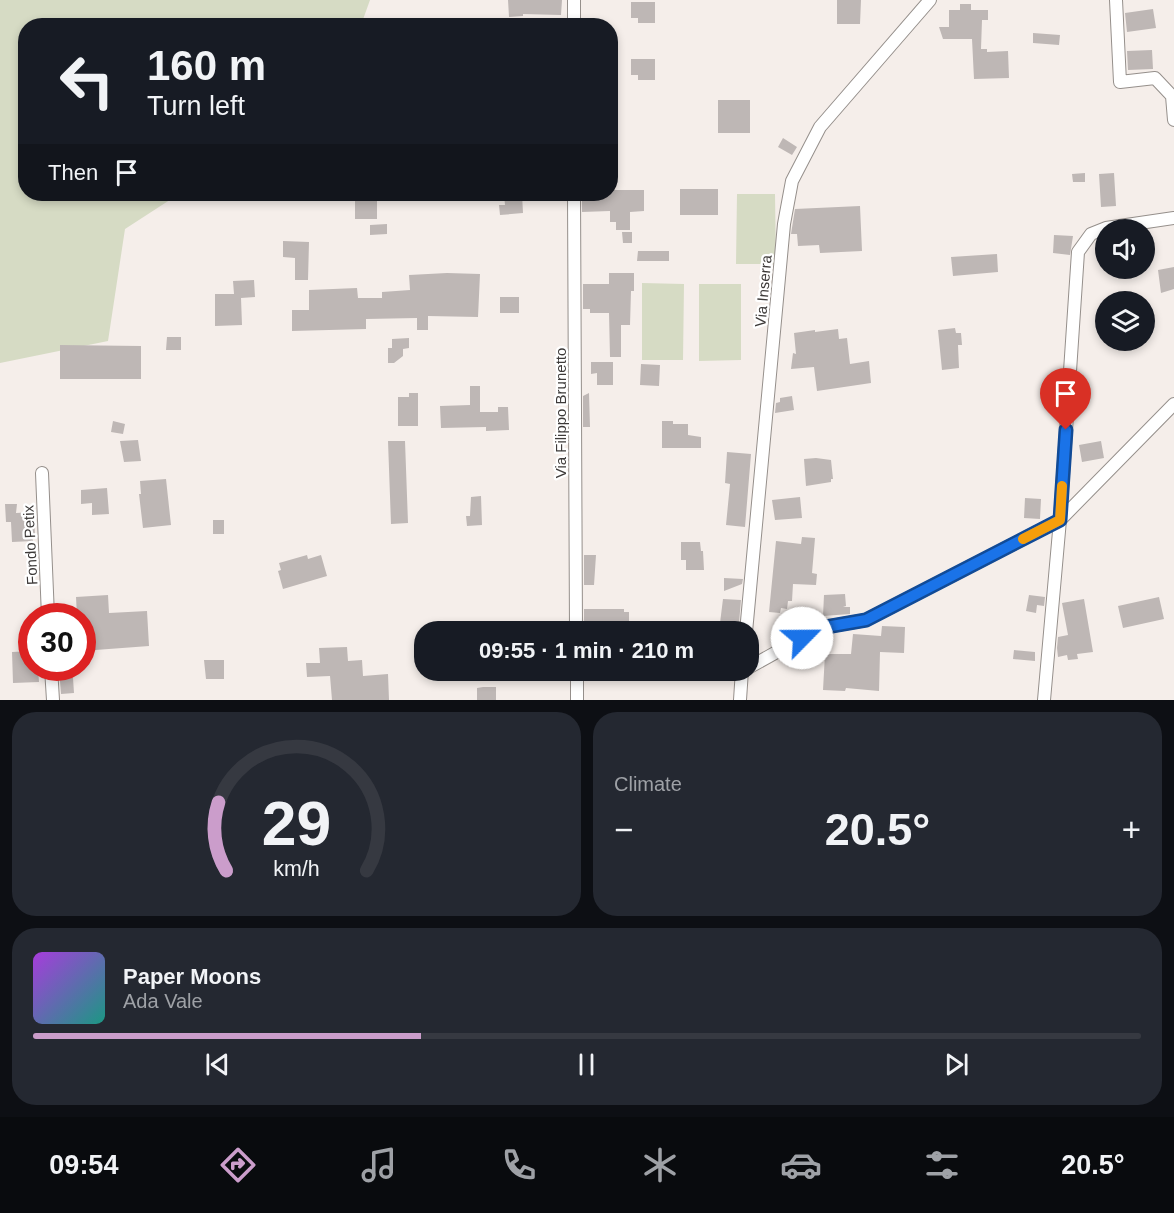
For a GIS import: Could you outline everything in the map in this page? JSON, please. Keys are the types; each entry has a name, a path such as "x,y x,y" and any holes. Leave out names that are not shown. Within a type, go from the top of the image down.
{"street":[{"path":"574,0 574,18"},
{"name":"Via Inserra","path":"747,621 784,224 792,181 820,128 930,0"},
{"path":"1116,0 1120,82 1155,78 1172,96 1174,120"},
{"name":"Via Filippo Brunetto","path":"574,201 576,621"},
{"path":"1044,700 1060,520 1078,252 1091,234 1106,228 1174,218"},
{"path":"759,662 820,628 866,620 1060,520 1174,404"},
{"name":"Fondo Petix","path":"42,473 47,603"},
{"path":"52,681 53,700"},
{"path":"577,681 577,700"},
{"path":"740,700 743,681"}],"green space":[{"path":"0,0 370,0 364,18 18,18 18,201 168,201 125,229 108,341 0,363"},
{"path":"737,194 775,194 776,264 736,264"},
{"path":"642,283 684,284 683,360 642,360"},
{"path":"699,284 741,284 741,360 699,361"}],"building":[{"path":"508,0 562,0 561,15 523,14 523,16 509,17"},
{"path":"837,0 861,0 860,24 837,24"},
{"path":"631,2 655,2 655,23 638,23 638,18 631,18"},
{"path":"960,4 971,4 971,10 988,10 988,20 982,20 981,49 987,49 987,52 1008,51 1009,78 974,79 972,39 943,39 939,27 949,27 949,10 960,10"},
{"path":"1153,9 1156,28 1127,32 1125,13"},
{"path":"1033,33 1060,35 1059,45 1033,43"},
{"path":"1152,50 1153,69 1128,70 1127,51"},
{"path":"631,59 655,59 655,80 638,80 638,75 631,75"},
{"path":"718,100 750,100 750,133 718,133"},
{"path":"783,138 797,147 792,155 778,147"},
{"path":"1085,173 1085,182 1073,182 1072,174"},
{"path":"1114,173 1116,206 1101,207 1099,174"},
{"path":"680,189 718,189 718,215 680,215"},
{"path":"618,190 644,190 644,211 630,212 630,230 616,230 616,222 610,222 610,211 582,212 582,201 618,201"},
{"path":"355,201 377,201 377,219 355,219"},
{"path":"505,201 522,201 523,213 500,215 499,205 505,205"},
{"path":"860,206 862,251 820,253 819,245 798,246 797,234 791,234 795,209"},
{"path":"387,224 387,234 370,235 370,225"},
{"path":"622,232 632,232 632,243 623,243"},
{"path":"1054,235 1073,236 1070,255 1053,253"},
{"path":"283,241 309,242 308,280 295,280 295,258 283,257"},
{"path":"638,251 669,251 669,261 637,261"},
{"path":"997,254 998,272 953,276 951,257"},
{"path":"1174,267 1174,289 1161,293 1158,270"},
{"path":"609,273 634,273 630,325 621,325 621,357 610,357 609,313 590,313 590,309 583,309 583,284 609,284"},
{"path":"480,274 478,317 428,316 428,330 417,330 417,318 366,319 366,329 292,331 292,310 309,310 309,290 357,288 358,298 382,298 382,292 410,290 409,275"},
{"path":"254,280 255,297 241,298 242,325 215,326 215,294 234,294 233,281"},
{"path":"500,297 519,297 519,313 500,313"},
{"path":"955,328 956,333 961,333 962,345 958,345 959,368 942,370 938,330"},
{"path":"838,329 839,339 847,338 850,364 869,361 871,383 817,391 814,367 791,369 793,353 796,354 794,333"},
{"path":"167,337 181,337 181,350 166,350"},
{"path":"409,338 409,348 403,349 403,356 394,363 388,363 388,348 392,348 392,339"},
{"path":"60,345 141,346 141,379 60,379"},
{"path":"591,362 613,362 613,385 597,385 597,373 591,374"},
{"path":"641,364 660,365 659,386 640,385"},
{"path":"470,386 480,386 480,412 498,412 498,407 508,407 509,430 486,431 486,427 441,428 440,406 470,405"},
{"path":"409,393 418,393 418,426 398,426 398,397 409,397"},
{"path":"589,393 590,427 583,427 583,396"},
{"path":"792,396 794,410 775,413 776,403 780,402 780,398"},
{"path":"113,421 125,424 123,434 111,432"},
{"path":"662,421 688,424 688,435 701,437 701,448 662,448"},
{"path":"138,440 141,461 124,462 120,441"},
{"path":"388,441 405,441 408,523 391,524"},
{"path":"1101,441 1104,458 1082,462 1079,445"},
{"path":"727,452 751,454 745,527 726,525 730,484 725,483"},
{"path":"804,459 831,460 833,479 831,482 806,486"},
{"path":"166,479 171,525 143,528 139,494 141,494 140,481"},
{"path":"107,488 109,514 92,515 92,503 81,504 81,490"},
{"path":"481,496 482,525 467,526 466,516 470,516 471,497"},
{"path":"800,497 802,518 775,520 772,500"},
{"path":"1025,498 1041,499 1040,519 1024,518"},
{"path":"5,504 17,504 16,513 34,512 35,537 32,537 33,541 12,542 11,522 6,522"},
{"path":"213,520 224,520 224,534 213,534"},
{"path":"802,537 815,538 812,573 817,574 816,585 793,584 792,601 788,601 787,609 781,608 780,613 769,612 776,541 801,544"},
{"path":"681,542 700,542 704,570 686,570 686,560 681,560"},
{"path":"307,555 308,559 321,555 327,576 283,589 278,571 281,570 279,563"},
{"path":"584,555 596,555 594,585 584,585"},
{"path":"724,578 743,579 742,584 724,591"},
{"path":"845,594 846,606 843,607 850,607 850,614 823,616 824,595"},
{"path":"108,595 109,613 147,611 149,646 96,650 96,603 76,603 76,597"},
{"path":"1029,595 1045,597 1044,606 1037,605 1036,613 1026,611"},
{"path":"1159,597 1164,619 1123,628 1118,606"},
{"path":"723,599 741,600 739,621 720,621"},
{"path":"1084,599 1093,652 1077,654 1078,659 1068,660 1067,655 1058,657 1058,637 1068,635 1062,603"},
{"path":"584,609 624,609 624,612 629,612 629,621 584,621"},
{"path":"882,626 905,627 904,653 880,652 879,691 846,688 845,691 823,690 825,654 851,654 853,634 881,636"},
{"path":"347,647 348,661 362,660 363,676 388,674 389,700 332,700 330,676 307,677 306,663 320,663 319,648"},
{"path":"1014,650 1035,652 1035,661 1013,659"},
{"path":"12,652 18,652 18,681 39,682 13,683"},
{"path":"204,660 224,660 224,679 206,679"},
{"path":"60,681 73,681 74,693 61,694"},
{"path":"496,687 496,700 477,700 477,688"}],"slow traffic":[{"path":"1023,539 1060,520 1062,486"}],"route":[{"path":"802,638 820,628 866,620 1060,520 1066,430"}]}
